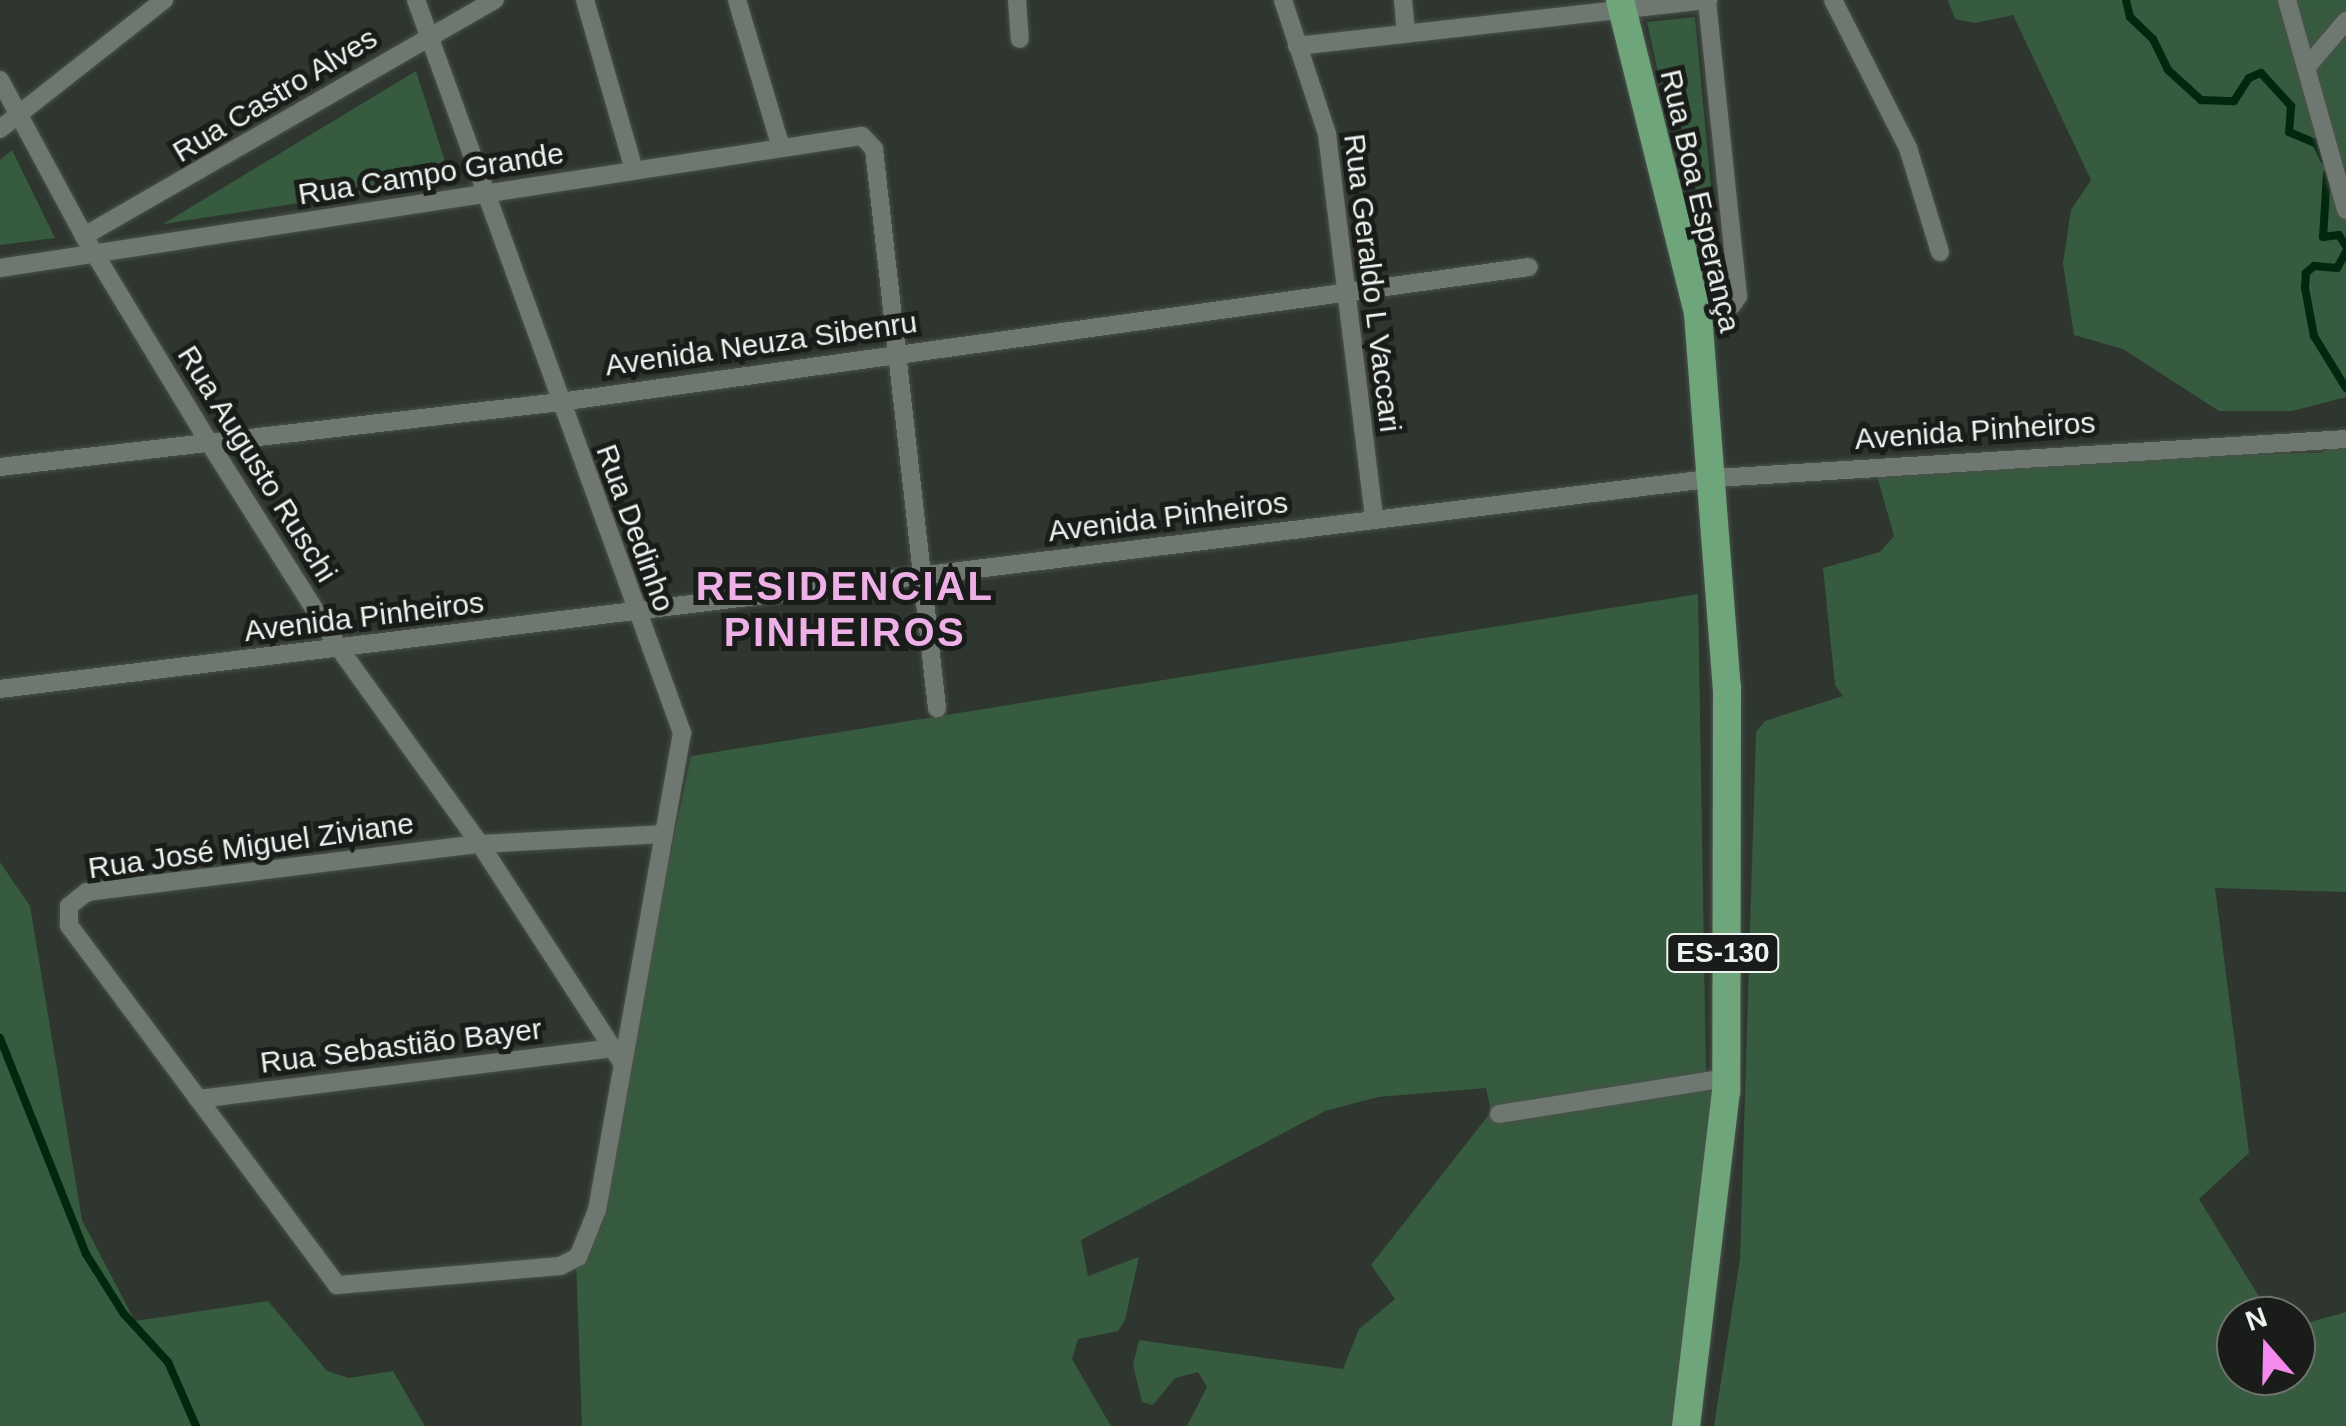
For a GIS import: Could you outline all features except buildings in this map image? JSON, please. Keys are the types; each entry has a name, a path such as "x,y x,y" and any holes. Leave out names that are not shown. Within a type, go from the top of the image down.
{"main road":[{"name":"Rua Boa Esperança","path":"1621,5 1698,314 1716,478"},
{"name":"ES-130","path":"1686,1426 1717,1202 1726,1078 1727,686 1716,478"}],"street":[{"path":"0,129 164,0"},
{"name":"Rua Dedinho","path":"331,1280 346,1288 574,1262 597,1210 616,1056 682,733 634,610 416,0"},
{"name":"Rua Castro Alves","path":"84,236 495,0"},
{"path":"585,0 634,170"},
{"path":"738,0 781,148"},
{"path":"1016,0 1020,38"},
{"name":"Rua Geraldo L Vaccari","path":"1282,0 1327,134 1374,519"},
{"path":"1404,0 1406,34"},
{"path":"1297,46 1621,5 1708,0 1738,296 1732,305 1698,314"},
{"path":"1833,0 1908,148 1940,252"},
{"path":"2286,0 2346,210"},
{"path":"2306,68 2346,21"},
{"name":"Rua Augusto Ruschi","path":"0,80 84,236 210,444 340,648 480,844 616,1056"},
{"name":"Rua Campo Grande","path":"0,268 97,257 854,134 868,140 899,351"},
{"name":"Avenida Neuza Sibenru","path":"0,466 560,402 899,351 1529,267"},
{"path":"899,351 937,708"},
{"name":"Avenida Pinheiros","path":"0,689 1716,478 2346,439"},
{"name":"Rua José Miguel Ziviane","path":"331,1280 69,926 76,897 480,844 664,834"},
{"name":"Rua Sebastião Bayer","path":"198,1098 616,1056"},
{"path":"1499,1114 1726,1078"}],"green space":[{"path":"1948,0 2346,0 2346,397 2292,411 2219,411 2123,349 2074,335 2063,263 2071,210 2091,180 2013,15 1975,23 1955,19"},
{"path":"1695,17 1717,252 1698,254 1647,22"},
{"path":"416,71 451,180 163,224"},
{"path":"12,150 55,238 0,245 0,160"},
{"path":"2346,442 2346,892 2215,888 2249,1153 2199,1199 2259,1296 2216,1296 2216,1396 2316,1396 2316,1320 2346,1312 2346,1426 1714,1426 1740,1259 1756,732 1765,721 1843,696 1835,685 1823,568 1880,552 1894,536 1877,476 2073,455 2320,453"},
{"path":"1698,594 1706,1072 1715,1084 1674,1426 1187,1426 1207,1387 1198,1372 1175,1378 1153,1405 1142,1402 1133,1365 1139,1340 1343,1369 1359,1329 1395,1299 1371,1265 1491,1112 1486,1088 1378,1097 1325,1111 1081,1240 1088,1276 1139,1257 1125,1320 1118,1331 1078,1339 1072,1359 1111,1426 582,1426 576,1262 602,1226 630,1044 691,756"},
{"path":"0,862 30,906 82,1220 135,1321 268,1301 327,1371 349,1378 393,1371 425,1426 0,1426"}],"waterway":[{"path":"2126,0 2130,17 2153,39 2168,70 2201,100 2234,101 2249,78 2261,73 2291,106 2289,132 2317,144 2324,160"},
{"path":"2327,174 2323,237 2339,235 2346,246"},
{"path":"2346,252 2337,268 2314,266 2306,273 2305,288 2314,336 2346,388"},
{"path":"0,1038 86,1254 124,1314 168,1362 196,1426"}],"district":[{"name":"RESIDENCIAL PINHEIROS","path":"845,609"}]}
